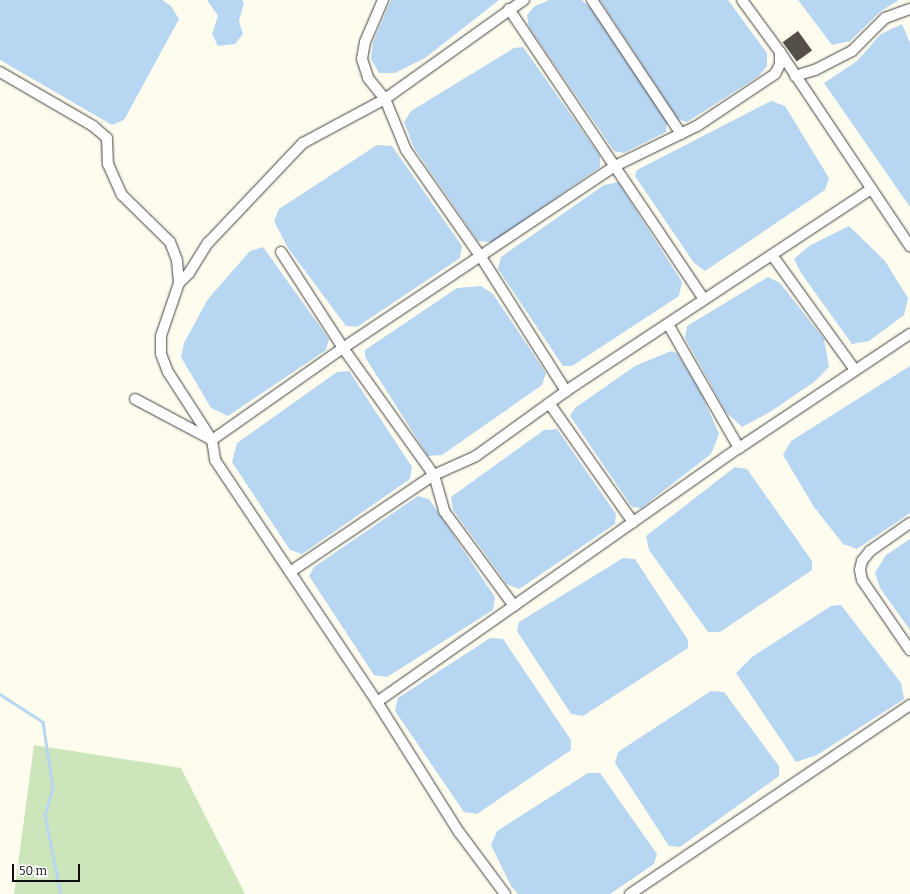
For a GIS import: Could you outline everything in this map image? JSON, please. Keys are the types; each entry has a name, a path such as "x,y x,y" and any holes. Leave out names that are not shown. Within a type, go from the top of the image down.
{"lane":[{"path":"383,0 365,42 362,59 368,78 384,99 406,150 481,257 566,391"},
{"path":"179,283 189,273 208,243 303,143 384,99 509,9 524,0"},
{"path":"592,0 681,134"},
{"path":"742,0 780,52 870,190 910,246"},
{"path":"509,9 704,299"},
{"path":"795,76 815,70 852,51 885,18 910,9"},
{"path":"212,440 343,348 615,166 681,134 765,82 778,69 780,52"},
{"path":"0,72 93,126 107,138 108,164 120,190 130,206 159,229 170,242 177,260 179,283 162,336 161,354 168,372 212,440 215,460 377,702 459,832 505,894"},
{"path":"290,572 434,475 476,456 566,391 870,190"},
{"path":"281,252 343,348 434,475 444,511 514,606"},
{"path":"772,254 855,370"},
{"path":"668,324 739,448"},
{"path":"377,702 739,448 910,334"},
{"path":"135,399 212,440"},
{"path":"549,403 632,522"},
{"path":"910,523 870,550 862,561 860,570 862,580 910,650"},
{"path":"630,894 910,705"}],"green space":[{"path":"34,745 181,768 245,894 14,894"}],"water":[{"path":"0,0 162,0 171,6 179,19 124,120 112,125 0,60"},
{"path":"207,0 242,0 244,3 239,21 243,34 235,44 218,46 212,34 218,16"},
{"path":"391,0 499,0 425,58 395,73 379,73 371,59 373,42"},
{"path":"549,0 582,0 591,9 667,122 666,132 624,153 614,151 529,27 527,15 535,6"},
{"path":"600,0 728,0 767,53 767,66 759,76 687,122 678,119"},
{"path":"798,0 899,0 881,11 850,41 832,45"},
{"path":"902,24 910,43 910,207 824,83 857,61 881,34"},
{"path":"523,47 600,156 600,167 493,242 478,241 414,148 404,122 411,111 514,48"},
{"path":"771,101 785,106 829,178 825,190 705,271 694,263 635,176 637,170"},
{"path":"377,145 392,146 462,246 460,258 357,327 346,326 288,248 274,221 279,209"},
{"path":"618,182 682,282 679,296 572,366 563,366 498,269 501,257 604,185"},
{"path":"849,226 885,261 908,298 904,315 869,341 852,344 801,273 794,259 809,246"},
{"path":"263,247 329,339 326,350 228,416 211,408 181,357 184,343 208,299 250,251"},
{"path":"768,277 780,283 824,339 829,367 814,382 770,412 742,427 726,412 685,338 687,326"},
{"path":"481,286 493,294 546,373 542,385 442,455 428,456 365,357 365,350 457,288"},
{"path":"671,351 677,353 702,395 719,434 711,454 641,508 632,507 570,416 575,408 635,366"},
{"path":"910,366 910,513 857,549 843,544 814,507 783,455 791,441"},
{"path":"349,371 412,467 410,479 302,554 290,550 232,462 237,443 337,372"},
{"path":"557,429 616,514 615,524 519,589 507,584 453,510 451,497 544,430"},
{"path":"735,467 747,469 812,561 812,570 720,632 708,632 649,550 646,536"},
{"path":"418,496 429,499 495,597 493,610 387,677 374,675 309,576 314,567"},
{"path":"910,539 910,630 880,588 875,573 886,555"},
{"path":"623,558 635,559 688,640 688,648 583,716 571,714 517,631 519,622"},
{"path":"841,605 901,683 904,699 817,755 796,762 736,673 752,657 831,606"},
{"path":"490,638 503,639 571,740 571,750 477,814 464,812 395,711 398,698"},
{"path":"711,691 724,692 779,766 779,776 680,847 669,846 615,763 618,752"},
{"path":"588,773 600,773 657,854 654,864 610,894 518,894 511,886 491,845 497,831"}],"building":[{"path":"798,31 812,50 797,62 783,42"}],"waterway":[{"path":"0,694 43,722 53,788 45,816 61,894"}]}
